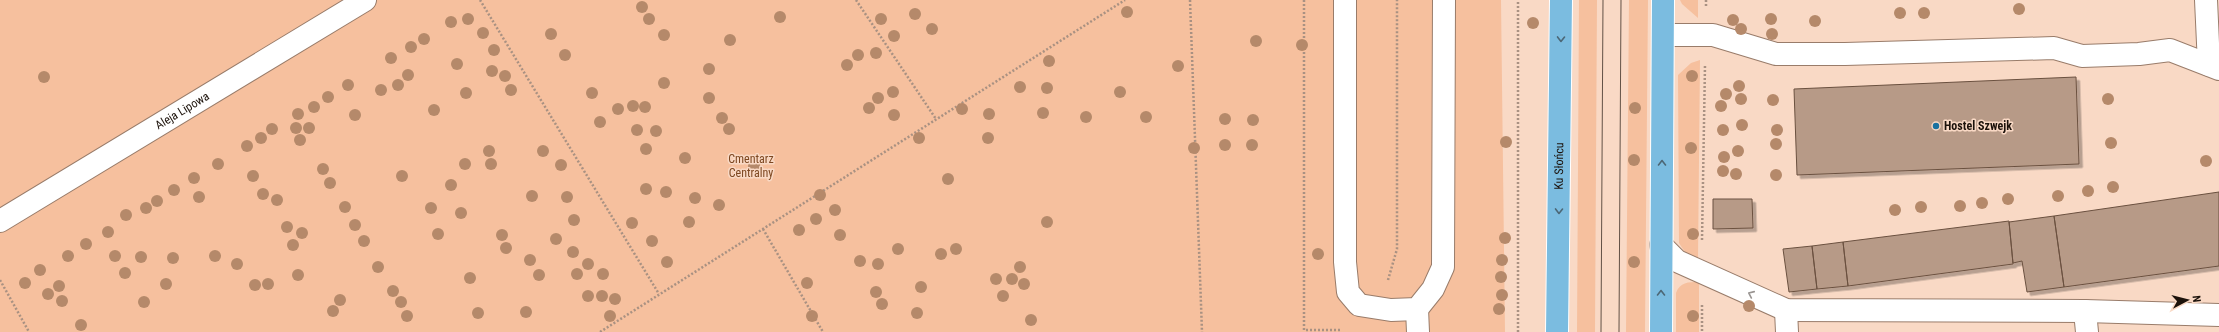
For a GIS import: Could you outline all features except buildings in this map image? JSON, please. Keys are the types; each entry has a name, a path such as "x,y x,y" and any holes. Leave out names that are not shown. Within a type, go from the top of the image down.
{"main road":[{"name":"Ku Słońcu","path":"1557,332 1561,0"},
{"path":"1661,332 1663,0"}],"street":[{"name":"Aleja Lipowa","path":"0,221 365,0"},
{"path":"1345,0 1345,262 1348,292 1359,305 1380,308 1418,310"},
{"path":"1418,332 1418,310 1434,289 1443,267 1444,0"},
{"path":"1663,34 1713,35 1776,54 1845,54 2054,48 2082,56 2139,54 2170,50 2214,67 2206,0"},
{"path":"1662,245 1677,261 1786,310 2086,322 2219,315"},
{"path":"1786,310 1787,332"}],"path":[{"path":"480,0 659,294"},
{"path":"856,0 936,119"},
{"path":"600,332 1125,0"},
{"path":"1190,0 1202,332"},
{"path":"1304,0 1304,330 1350,330"},
{"path":"1380,308 1397,250 1397,0"},
{"path":"1518,0 1518,332"},
{"path":"1702,332 1706,0"},
{"path":"763,229 823,332"},
{"path":"0,280 29,332"}],"green space":[{"name":"Cmentarz Centralny","path":"0,0 1501,0 1505,332 0,332"},
{"path":"1579,0 1597,0 1595,332 1577,332"},
{"path":"1629,0 1648,0 1645,332 1626,332"},
{"path":"1680,0 1698,0 1698,18 1682,4"},
{"path":"1700,60 1698,260 1687,254 1679,243 1678,75 1691,63"},
{"path":"1699,282 1699,332 1676,332 1676,293 1685,283"}],"tram line":[{"path":"1601,332 1603,0"},
{"path":"1619,332 1621,0"}],"place":[{"name":"Hostel Szwejk","path":"1936,126"}]}
